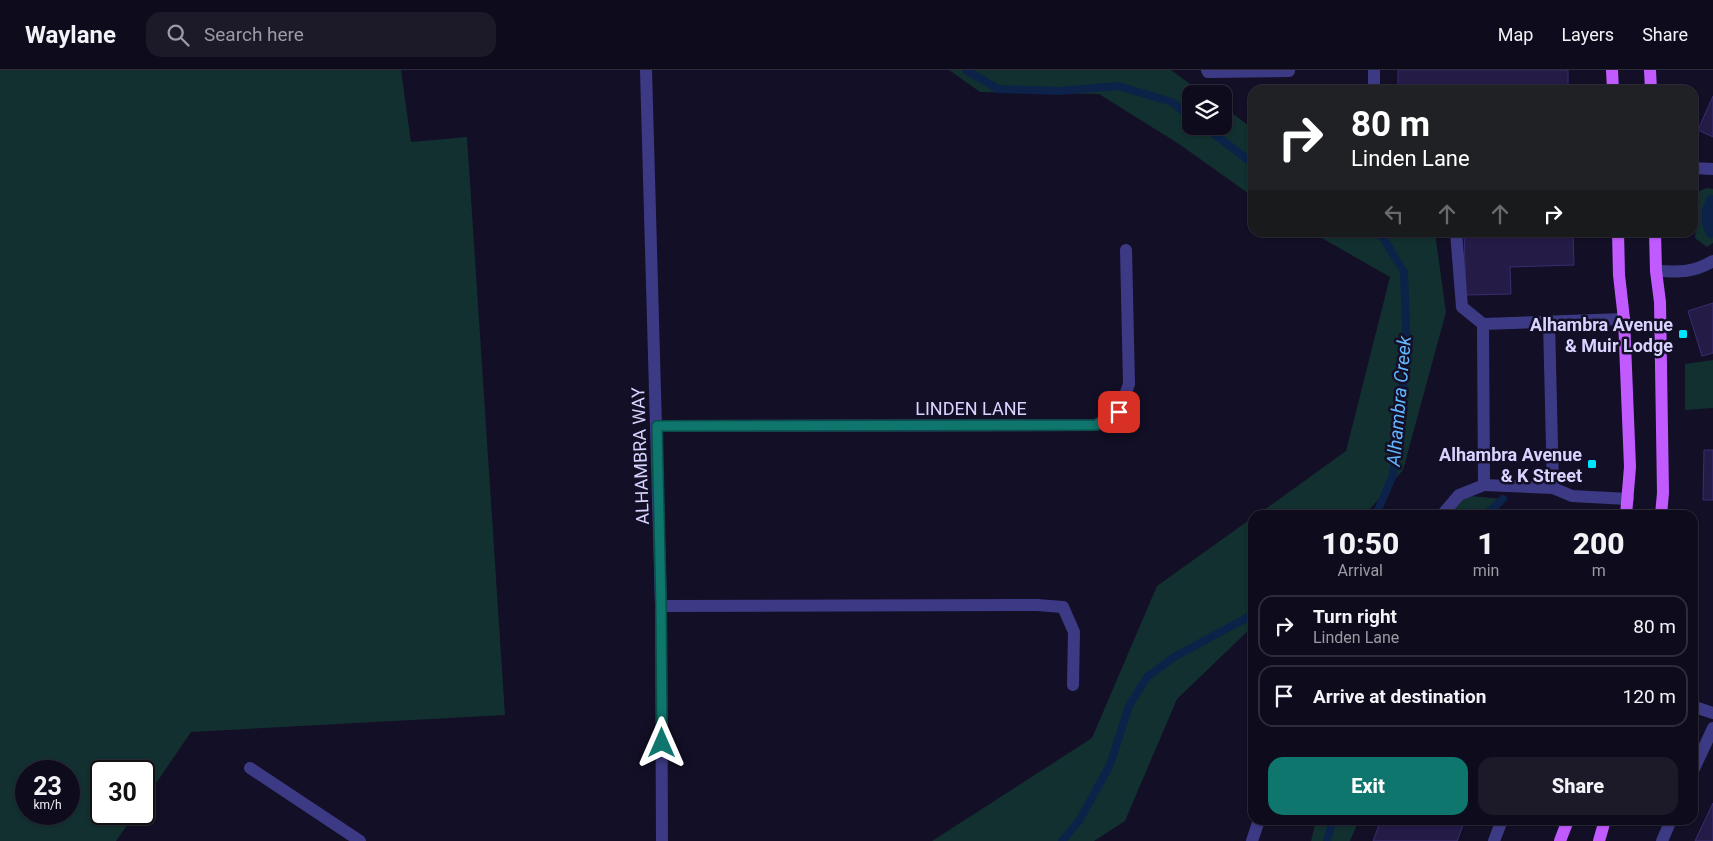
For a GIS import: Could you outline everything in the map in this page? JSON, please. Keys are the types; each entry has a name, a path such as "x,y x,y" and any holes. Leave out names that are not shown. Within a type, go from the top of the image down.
{"main road":[{"path":"1612,70 1613,85"},
{"path":"1650,70 1650,85"},
{"path":"1618,237 1619,275 1624,319 1630,467 1627,510"},
{"path":"1655,237 1660,310 1661,510"},
{"path":"1560,841 1566,825"},
{"path":"1599,841 1604,825"}],"street":[{"name":"ALHAMBRA WAY","path":"646,70 661,606 662,841"},
{"path":"1208,70 1208,72 1289,70"},
{"path":"1374,70 1374,85"},
{"path":"1698,168 1713,169"},
{"path":"1456,237 1462,306 1483,324 1624,319"},
{"name":"LINDEN LANE","path":"657,426 1096,425 1119,412 1129,384 1126,250"},
{"path":"1656,270 1683,272 1703,267 1713,261"},
{"path":"1549,322 1553,488"},
{"path":"1483,324 1484,485"},
{"path":"1446,510 1459,495 1484,485 1553,488 1572,496 1628,499"},
{"path":"661,606 1037,605 1063,607 1074,632 1074,685"},
{"path":"1698,708 1713,713"},
{"path":"1698,760 1713,728"},
{"path":"250,768 360,841"},
{"path":"1252,841 1257,825"},
{"path":"1494,841 1500,825"},
{"path":"1662,841 1669,825"}],"green space":[{"path":"0,70 401,70 411,142 467,137 505,715 191,732 155,785 155,760 90,760 90,825 127,825 116,841 0,841"},
{"path":"949,70 1171,70 1192,85 1182,85 1182,135 1232,135 1232,113 1248,125 1248,193 1179,144 1099,94 980,92"},
{"path":"1706,188 1713,189 1713,243 1707,247 1695,238 1698,237 1698,192"},
{"path":"1320,237 1436,237 1446,312 1403,470 1369,510 1264,510 1346,451 1390,277"},
{"path":"1713,360 1713,408 1685,410 1685,364"},
{"path":"1459,495 1503,499 1498,510 1446,510"},
{"path":"1248,521 1248,631 1177,699 1125,821 1094,841 932,841 1092,738 1157,586"},
{"path":"1315,825 1357,825 1350,841 1311,841"}],"water":[{"path":"1709,195 1713,195 1713,237 1710,239 1702,223 1702,211"}],"building":[{"path":"1398,70 1568,70 1568,85 1398,85"},
{"path":"1713,96 1713,137 1698,130"},
{"path":"1464,237 1573,237 1574,265 1510,267 1511,294 1466,295"},
{"path":"1713,303 1713,353 1702,356 1688,311"},
{"path":"1704,450 1713,450 1713,500 1703,500"},
{"path":"1713,803 1713,841 1695,841"},
{"path":"1379,825 1463,825 1457,841 1373,841"}],"waterway":[{"name":"Alhambra Creek","path":"966,70 998,89 1059,91 1118,86 1172,102 1182,110"},
{"name":"Alhambra Creek","path":"1216,135 1248,160"},
{"name":"Alhambra Creek","path":"1378,510 1393,475 1407,352 1404,272 1382,237"},
{"path":"1491,510 1503,499"},
{"name":"Alhambra Creek","path":"1062,841 1079,821 1110,765 1129,706 1147,677 1174,657 1248,617"},
{"path":"1327,841 1332,825"}],"place":[{"name":"Alhambra Avenue & Muir Lodge","path":"1683,334"},
{"name":"Alhambra Avenue & K Street","path":"1592,464"}],"route":[{"path":"662,743 657,426 1096,425 1119,412"}]}
